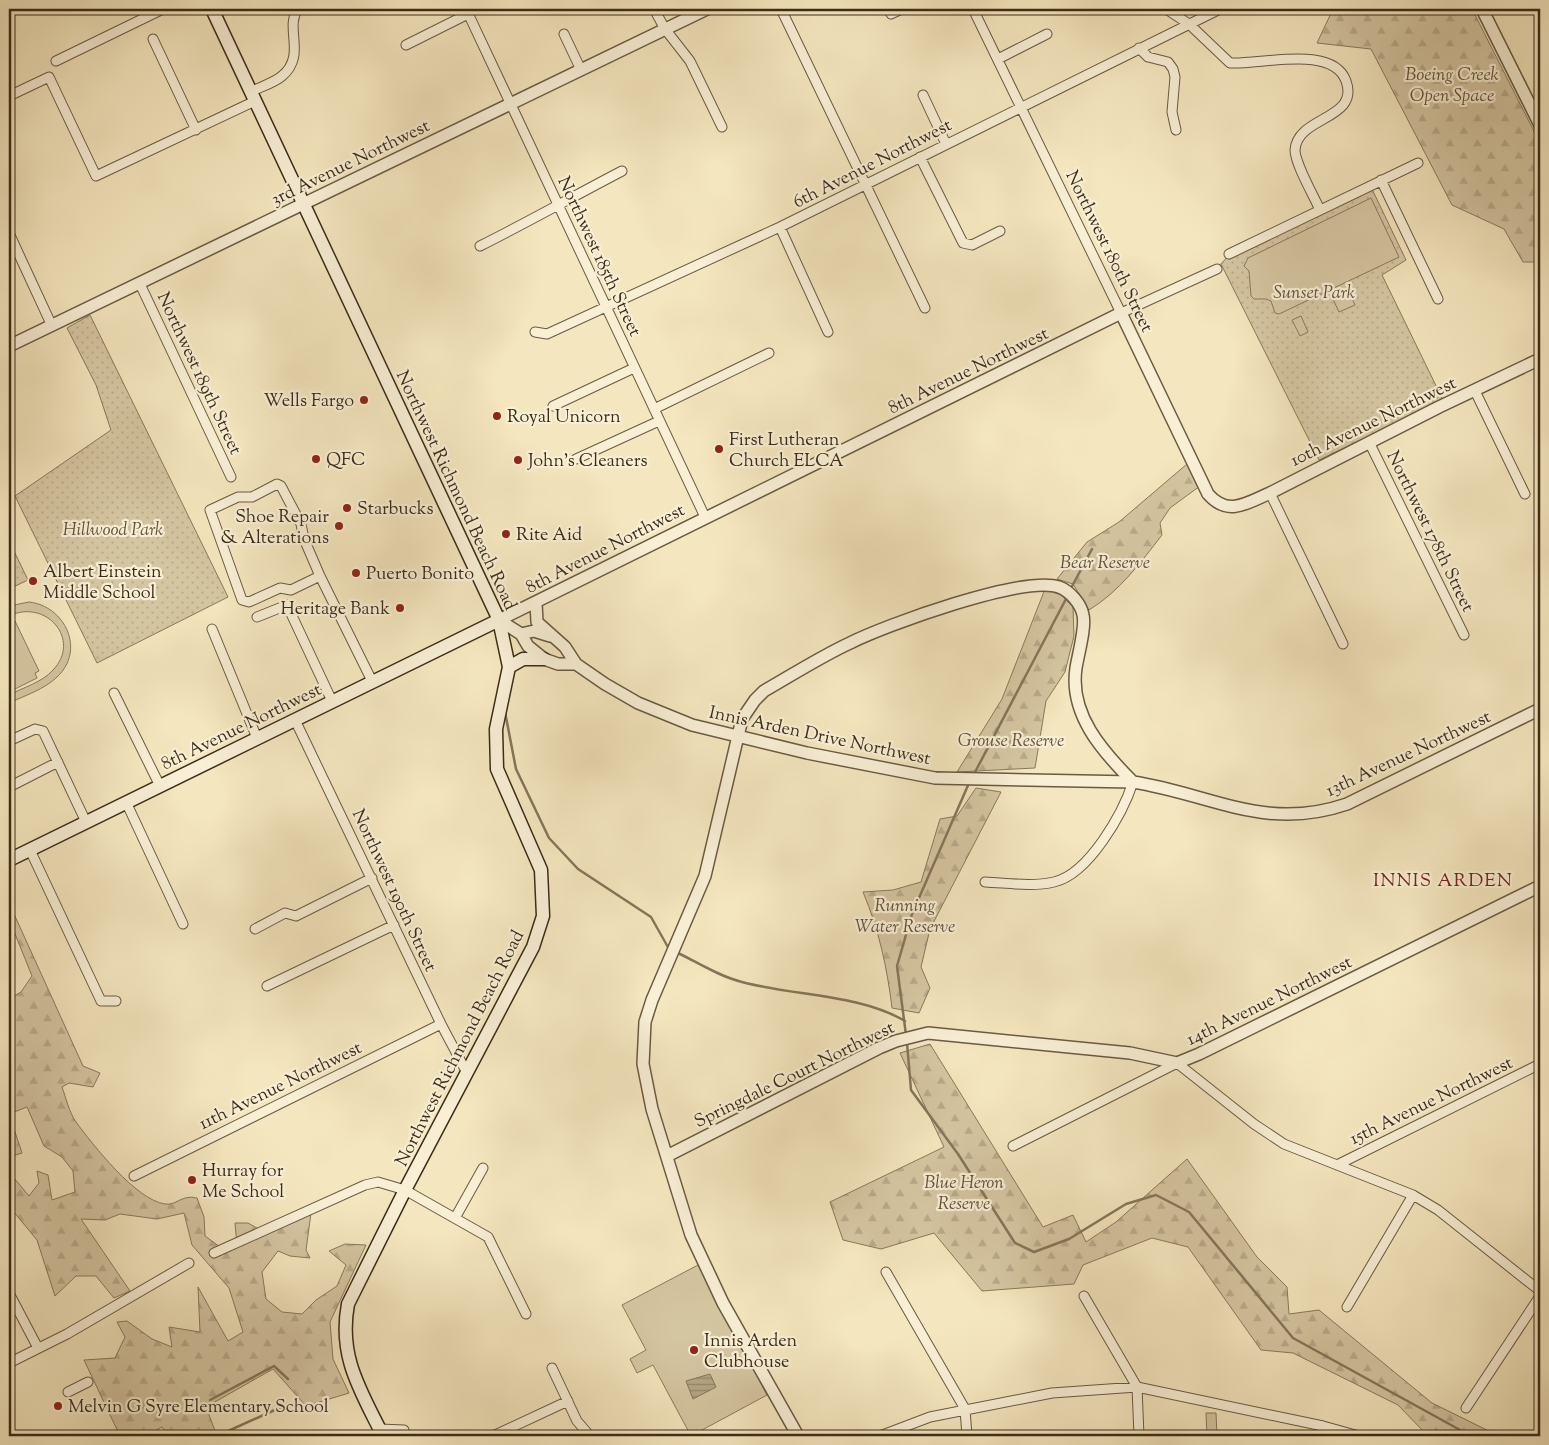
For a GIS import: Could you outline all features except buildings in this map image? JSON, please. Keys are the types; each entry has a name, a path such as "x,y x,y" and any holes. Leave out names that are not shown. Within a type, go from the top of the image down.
{"main road":[{"name":"Northwest Richmond Beach Road","path":"212,9 499,620 509,667 496,729 497,769 541,870 543,916 533,947 405,1190 348,1304 344,1324 350,1368 381,1433"},
{"name":"8th Avenue Northwest","path":"9,860 499,620"},
{"path":"509,667 523,659 544,659"}],"street":[{"path":"56,61 163,9"},
{"path":"9,96 49,77 96,176 196,130 252,97 282,76 290,66 295,53 294,14 298,9"},
{"path":"654,9 665,29 687,55 722,127"},
{"name":"3rd Avenue Northwest","path":"9,346 707,9"},
{"path":"781,9 925,308"},
{"path":"892,14 902,9"},
{"name":"Northwest 180th Street","path":"973,9 1208,494 1220,505"},
{"path":"1166,9 1189,24 1230,62 1313,59 1337,67 1345,77 1349,89 1349,97 1344,105 1301,135 1295,152 1320,210"},
{"name":"6th Avenue Northwest","path":"535,332 547,334 780,227 1220,9"},
{"path":"1482,9 1540,125"},
{"path":"406,45 467,11"},
{"name":"Northwest 185th Street","path":"467,11 705,517"},
{"path":"564,34 581,70"},
{"path":"998,59 1047,34"},
{"path":"152,39 196,130"},
{"path":"1139,48 1148,57 1168,62 1174,69 1172,112 1176,130"},
{"path":"923,95 946,144"},
{"path":"920,157 963,243 972,245 1000,232"},
{"path":"1229,254 1418,163"},
{"path":"480,246 547,214 558,205 622,171"},
{"path":"1381,180 1438,299"},
{"path":"780,227 828,332"},
{"path":"9,233 52,326"},
{"name":"8th Avenue Northwest","path":"499,620 1121,313 1217,269"},
{"name":"Northwest 189th Street","path":"140,284 231,477"},
{"path":"654,409 769,353"},
{"name":"10th Avenue Northwest","path":"1220,505 1229,508 1270,493 1369,442 1540,359"},
{"path":"553,406 634,368"},
{"path":"1475,391 1525,494"},
{"path":"576,459 659,420"},
{"name":"Northwest 178th Street","path":"1369,442 1464,635"},
{"path":"320,576 291,590 280,588 249,602 242,600 210,510 238,497 252,497 277,484 281,486 301,524 304,539 320,576 372,681"},
{"path":"1270,493 1343,644"},
{"path":"798,1436 723,1303 702,1258 676,1192 652,1109 643,1064 645,1022 652,1000 706,876 742,720 754,700 764,691 847,644 877,630 918,615 1007,590 1045,585 1059,587 1069,593 1078,604 1084,616 1076,671 1076,694 1081,712 1097,741 1133,782 1126,802 1104,836 1088,859 1072,874 1056,882 1035,885 985,882"},
{"name":"Innis Arden Drive Northwest","path":"536,602 537,622 565,647 576,664 638,703 692,725 738,737 935,778 1133,782"},
{"path":"257,617 287,605 332,701"},
{"path":"499,620 521,634 528,646 544,659"},
{"path":"212,629 257,738"},
{"path":"521,634 534,631 555,638"},
{"name":"Innis Arden Drive Northwest","path":"544,659 558,664 576,664"},
{"path":"114,693 160,786"},
{"name":"13th Avenue Northwest","path":"1133,782 1266,814 1294,816 1325,812 1347,804 1540,709"},
{"name":"Northwest 190th Street","path":"295,720 440,1024 468,1073"},
{"path":"9,741 35,729 43,731 86,822"},
{"path":"9,786 58,762"},
{"path":"126,802 183,924"},
{"path":"30,850 101,1001 116,1001"},
{"path":"255,929 285,913 296,916 372,878"},
{"name":"14th Avenue Northwest","path":"1013,1146 1177,1063 1199,1054 1540,886"},
{"path":"267,986 394,925"},
{"name":"11th Avenue Northwest","path":"134,1176 440,1024"},
{"name":"Springdale Court Northwest","path":"667,1156 879,1048 912,1036 944,1034 1121,1052 1177,1063"},
{"path":"1177,1063 1254,1124 1284,1144 1413,1195 1438,1210 1540,1291"},
{"name":"15th Avenue Northwest","path":"1337,1165 1540,1064"},
{"path":"455,1218 483,1168"},
{"path":"214,1252 365,1184 378,1182 405,1190 488,1237 526,1314"},
{"path":"1347,1307 1413,1195"},
{"path":"9,1363 189,1263"},
{"path":"886,1272 965,1409 967,1436"},
{"path":"9,1293 38,1348"},
{"path":"1084,1296 1137,1388 1140,1436"},
{"path":"1466,1408 1540,1296"},
{"path":"552,1368 577,1421 590,1436"},
{"path":"68,1392 88,1382"},
{"path":"880,1436 930,1418 965,1409 1052,1392 1137,1388 1323,1426 1359,1436"},
{"path":"493,1436 568,1401"},
{"path":"381,1433 404,1430 399,1436"}],"green space":[{"name":"Boeing Creek Open Space","path":"1333,9 1472,9 1540,143 1540,262 1523,262 1504,229 1452,205 1371,49 1317,43"},
{"name":"Sunset Park","path":"1371,187 1406,260 1382,275 1443,400 1319,460 1221,264 1229,255"},
{"path":"1371,198 1399,257 1279,314 1275,313 1271,301 1254,299 1251,296 1249,271 1244,266 1248,258"},
{"path":"1349,292 1355,305 1339,312 1333,299"},
{"name":"Hillwood Park","path":"90,315 228,597 97,663 15,496 111,430 96,385 67,328"},
{"path":"1301,316 1308,332 1300,336 1292,320"},
{"name":"Bear Reserve","path":"1187,464 1200,486 1170,508 1160,523 1162,535 1146,556 1120,585 1089,610 1073,584 1057,579 1087,542 1119,522"},
{"path":"12,547 28,580 9,589 9,549"},
{"name":"Grouse Reserve","path":"1045,589 1061,595 1073,607 1074,636 1065,672 1046,701 1035,768 957,772 1002,699"},
{"path":"29,602 42,605 61,620 70,642 70,654 66,666 57,677 47,685 9,703 9,695 38,681 53,670 61,658 64,646 62,635 56,625 47,617 36,613 23,612 9,616 9,606"},
{"path":"9,620 10,623 15,621 39,671 35,673 37,678 9,692"},
{"name":"Running Water Reserve","path":"976,788 1001,792 930,929 921,967 930,988 919,1013 892,1008 882,949 874,920 863,892 893,890 921,882 940,819 957,816"},
{"path":"9,903 83,1066 100,1073 93,1087 69,1083 62,1087 71,1114 76,1122 116,1170 141,1193 165,1204 192,1197 197,1198 204,1217 205,1236 227,1252 237,1245 235,1223 248,1223 264,1232 311,1213 306,1250 310,1258 290,1256 278,1251 262,1272 266,1299 282,1312 302,1314 316,1300 337,1286 346,1265 329,1251 345,1244 366,1245 330,1322 333,1359 349,1393 306,1406 273,1369 206,1407 217,1436 169,1436 162,1427 145,1436 120,1436 84,1360 115,1358 125,1337 117,1322 127,1321 152,1339 172,1347 169,1327 200,1332 198,1287 228,1341 243,1332 229,1288 192,1245 184,1213 157,1219 120,1214 105,1220 81,1219 130,1291 114,1298 96,1276 76,1276 55,1296 37,1240 13,1211 9,1198 9,1172 29,1196 39,1183 37,1171 48,1175 52,1200 75,1192 73,1171 62,1157 44,1146 27,1107 9,1114 9,1105 13,1098 9,1082 9,999 21,992 32,976 9,919"},
{"name":"Blue Heron Reserve","path":"930,1044 1043,1227 1073,1215 1086,1242 1116,1222 1187,1159 1257,1257 1287,1287 1289,1314 1319,1310 1432,1403 1499,1436 1428,1436 1398,1405 1293,1353 1261,1350 1188,1247 1152,1238 1083,1265 1074,1284 982,1291 934,1233 881,1249 843,1240 830,1202 944,1147 900,1053"},
{"path":"9,1114 22,1153 9,1157"},
{"name":"Innis Arden Clubhouse","path":"698,1265 767,1395 691,1436 653,1365 637,1373 630,1359 646,1350 622,1305"},
{"path":"1206,1413 1216,1413 1217,1436 1207,1436"}],"shaded area":[{"path":"710,1374 716,1387 693,1399 686,1381"}],"waterway":[{"path":"1070,590 1092,549"},
{"path":"973,776 1067,597"},
{"path":"505,712 516,769 549,838 578,869 651,917 669,949"},
{"path":"906,1035 897,966 912,914 969,783"},
{"path":"676,952 734,980 762,987 847,1000 887,1012 905,1021"},
{"path":"907,1043 911,1090 958,1154 1015,1243 1034,1252 1069,1239 1126,1204 1156,1195 1189,1212 1293,1338 1471,1436"},
{"path":"210,1400 274,1366 288,1379"},
{"path":"217,1436 288,1404"}],"place":[{"name":"Wells Fargo","path":"364,400"},
{"name":"Royal Unicorn","path":"497,416"},
{"name":"First Lutheran Church ELCA","path":"719,449"},
{"name":"QFC","path":"316,459"},
{"name":"John's Cleaners","path":"518,460"},
{"name":"Starbucks","path":"347,508"},
{"name":"Shoe Repair & Alterations","path":"339,526"},
{"name":"Rite Aid","path":"506,534"},
{"name":"Puerto Bonito","path":"356,573"},
{"name":"Albert Einstein Middle School","path":"33,581"},
{"name":"Heritage Bank","path":"400,608"},
{"name":"Hurray for Me School","path":"192,1180"},
{"name":"Innis Arden Clubhouse","path":"694,1350"},
{"name":"Melvin G Syre Elementary School","path":"58,1406"}],"district":[{"name":"INNIS ARDEN","path":"1443,879"}]}
